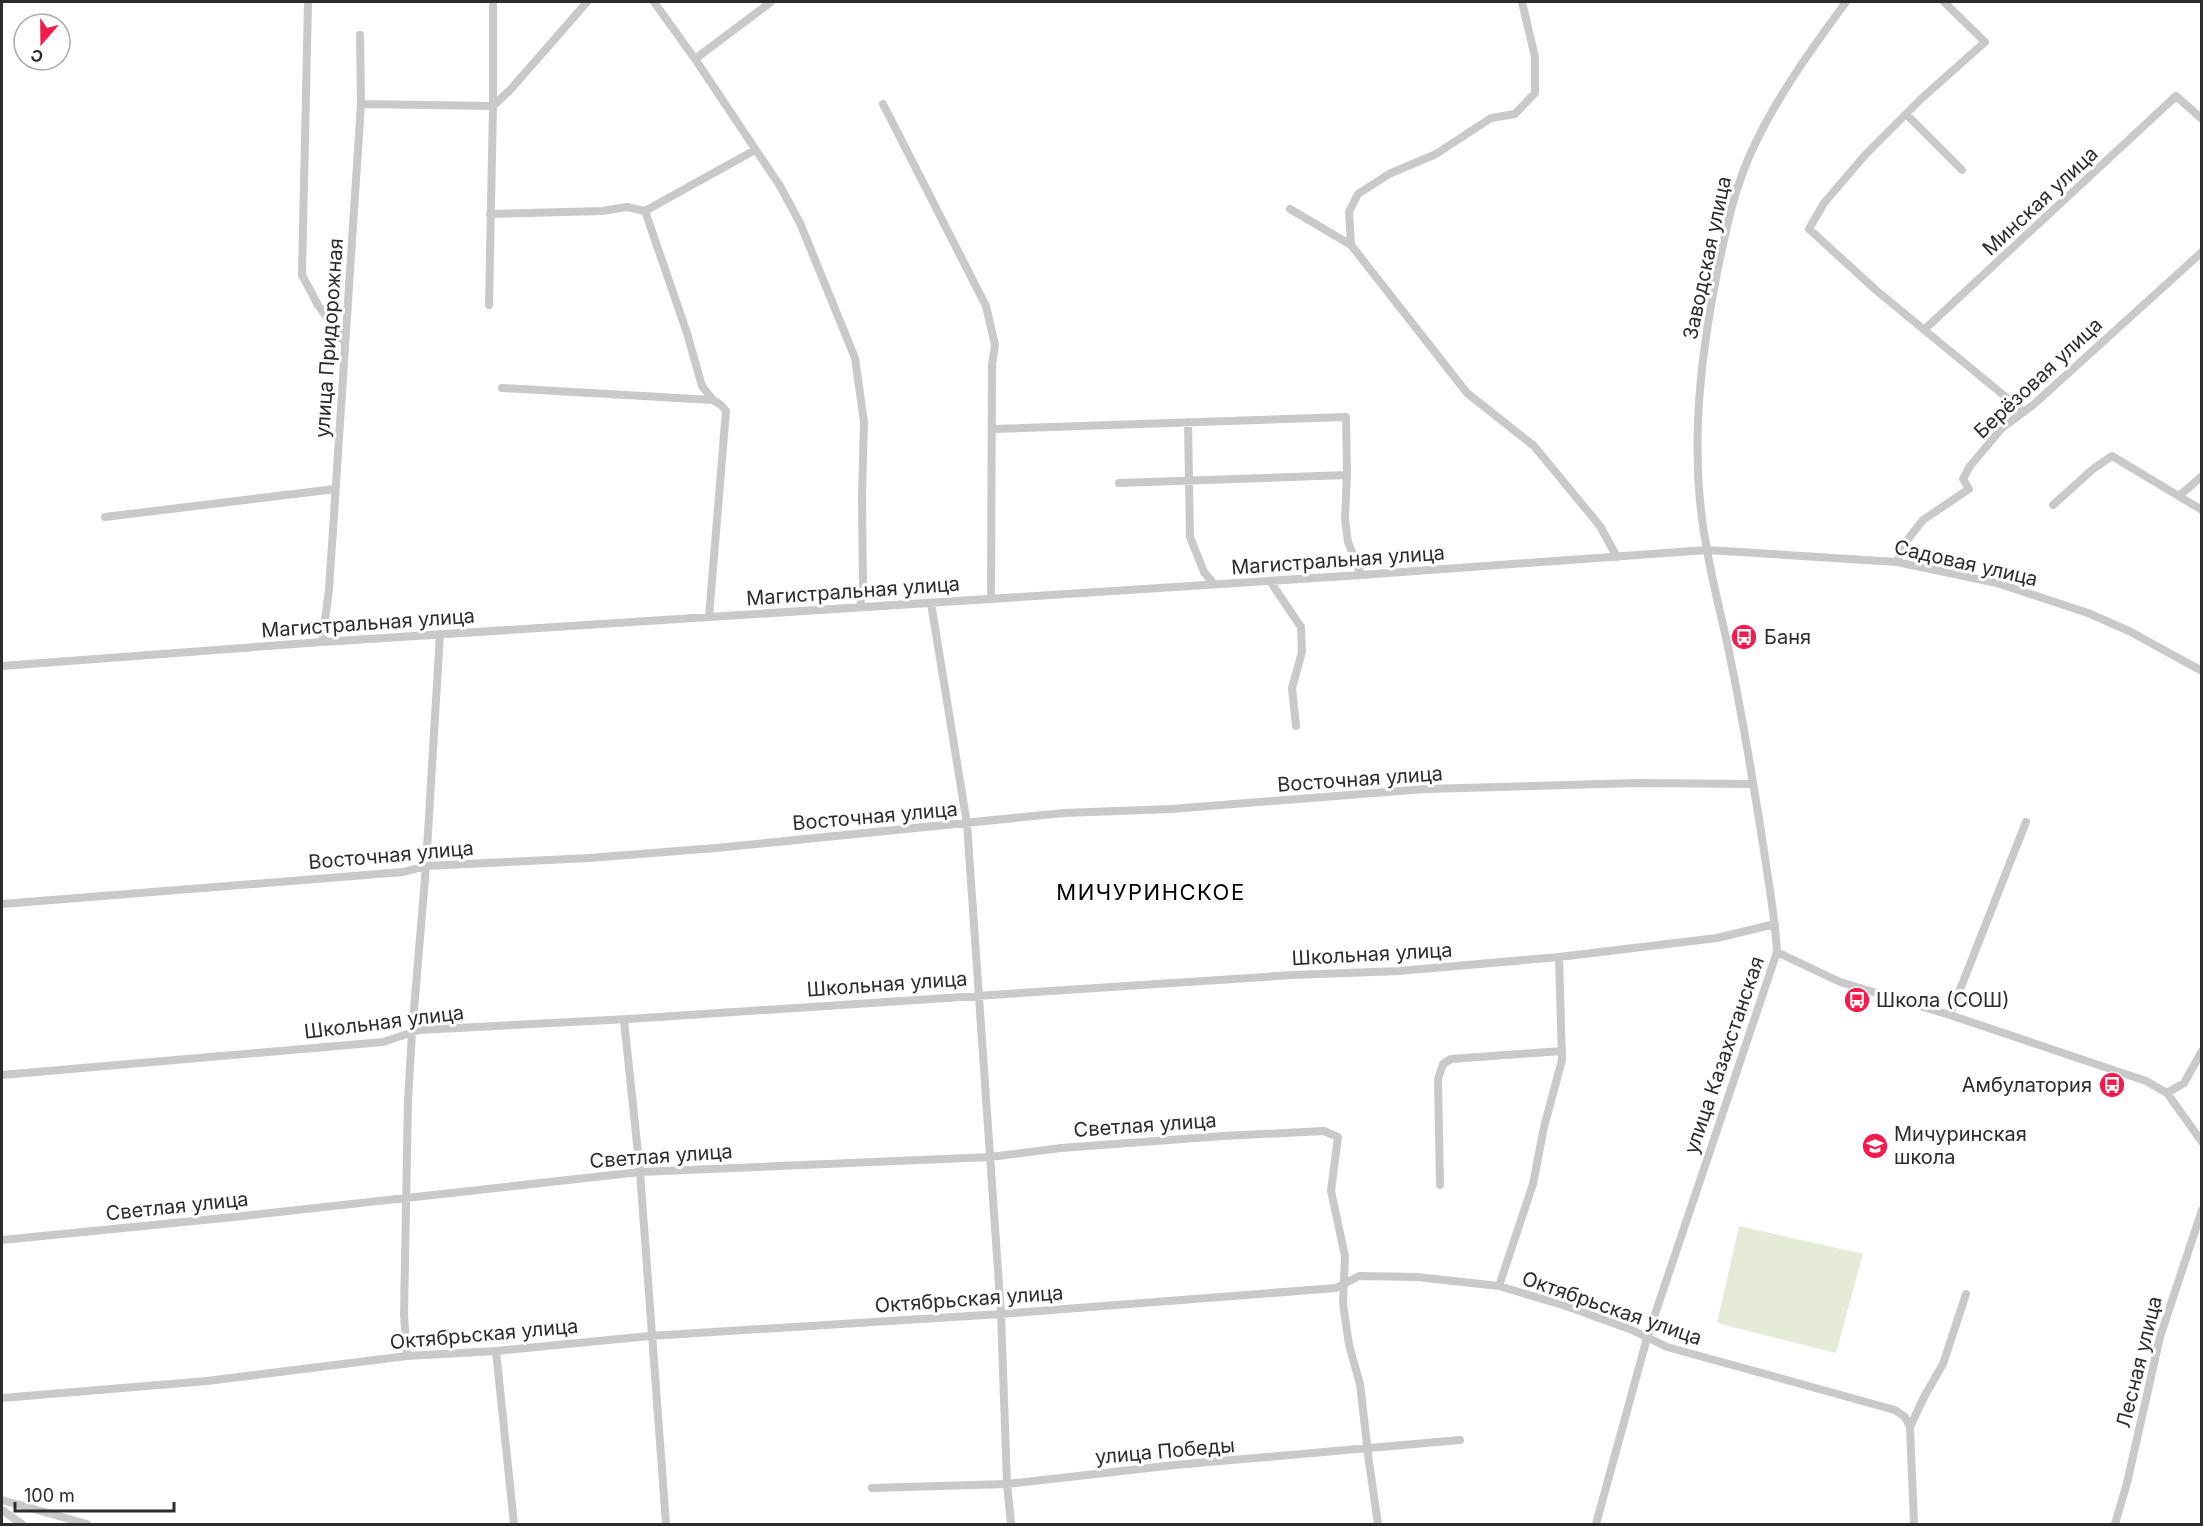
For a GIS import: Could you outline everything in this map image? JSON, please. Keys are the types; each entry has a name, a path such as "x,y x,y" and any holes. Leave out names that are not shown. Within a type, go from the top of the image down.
{"street":[{"path":"308,2 302,275 318,305 345,344"},
{"path":"489,305 493,2"},
{"path":"361,104 493,106 510,90 587,2"},
{"path":"654,2 780,186 800,223 855,358 864,422 863,586 860,607"},
{"path":"695,59 771,2"},
{"path":"1351,245 1348,212 1359,194 1389,174 1436,154 1491,118 1515,114 1535,93 1535,57 1522,2"},
{"name":"Заводская улица","path":"1707,550 1699,494 1698,403 1710,309 1731,207 1750,153 1781,94 1846,2"},
{"path":"1944,2 1985,42 1922,98 1866,154 1824,203 1809,229 1877,291 2024,412"},
{"name":"улица Придорожная","path":"322,642 329,590 361,104 360,35"},
{"name":"Минская улица","path":"1925,329 2176,96 2202,119"},
{"path":"883,104 986,306 995,345 992,365 991,599"},
{"path":"1906,114 1962,170"},
{"path":"490,214 602,211 627,207 645,211 755,150"},
{"path":"1290,209 1351,245 1467,393 1534,446 1600,526 1617,557"},
{"path":"645,211 687,333 702,386 726,411 709,617"},
{"name":"Берёзовая улица","path":"1897,562 1908,539 1923,520 1969,489 1963,479 1970,466 2002,428 2024,412 2202,252"},
{"path":"502,388 713,400"},
{"path":"993,429 1346,417 1345,519 1348,542 1361,575"},
{"path":"1188,422 1190,537 1204,572 1214,584"},
{"path":"2053,505 2092,469 2112,456 2202,510"},
{"path":"1119,483 1347,475"},
{"path":"2179,496 2202,476"},
{"path":"105,517 335,489"},
{"name":"Магистральная улица","path":"2,666 322,642 1361,575 1707,550"},
{"name":"Садовая улица","path":"1707,550 1897,562 1997,583 2052,599 2129,631 2202,671"},
{"name":"улица Казахстанская","path":"1596,1524 1647,1338 1777,952 1775,924 1753,784 1731,660 1707,550"},
{"path":"1270,581 1296,618 1303,636 1302,652 1292,688 1296,726"},
{"path":"931,603 967,824 1001,1314 1007,1484 1011,1524"},
{"path":"407,1356 404,1315 405,1198 411,1033 426,866 440,634"},
{"name":"Восточная улица","path":"2,904 403,872 426,866 589,858 967,824 1064,813 1170,809 1425,789 1636,783 1753,784"},
{"path":"1950,1015 2026,822"},
{"name":"Школьная улица","path":"2,1075 383,1042 420,1030 624,1020 980,994 1293,975 1399,971 1559,957 1717,938 1775,924"},
{"path":"1777,952 1840,982 1950,1015 2146,1081 2167,1093 2202,1142"},
{"path":"1499,1286 1533,1184 1544,1127 1562,1060 1559,957"},
{"path":"624,1020 640,1172 650,1336 666,1524"},
{"path":"2167,1093 2184,1083 2202,1051"},
{"path":"1440,1185 1438,1079 1443,1064 1451,1059 1562,1052"},
{"name":"Светлая улица","path":"2,1240 640,1172 990,1157 1061,1148 1324,1131 1338,1137 1331,1191 1346,1256 1343,1284"},
{"name":"Лесная улица","path":"2115,1524 2127,1483 2160,1337 2202,1210"},
{"name":"Октябрьская улица","path":"2,1398 207,1381 407,1356 496,1351 650,1336 1001,1314 1336,1288 1359,1276 1417,1277 1499,1286 1566,1306 1632,1330 1667,1347 1895,1410 1905,1417 1910,1427"},
{"path":"1343,1284 1343,1304 1349,1345 1360,1384 1378,1524"},
{"path":"1914,1524 1910,1427 1943,1364 1966,1294"},
{"path":"496,1351 514,1524"},
{"name":"улица Победы","path":"872,1488 1007,1484 1175,1465 1367,1450 1460,1440"},
{"path":"2,1500 87,1524"},
{"path":"2,1510 22,1524"}],"green space":[{"path":"1739,1226 1863,1254 1836,1353 1717,1323"}],"place":[{"name":"Баня","path":"1744,637"},
{"name":"Школа (СОШ)","path":"1857,1000"},
{"name":"Амбулатория","path":"2112,1085"},
{"name":"Мичуринская школа","path":"1875,1146"}],"district":[{"name":"МИЧУРИНСКОЕ","path":"1151,892"}]}
